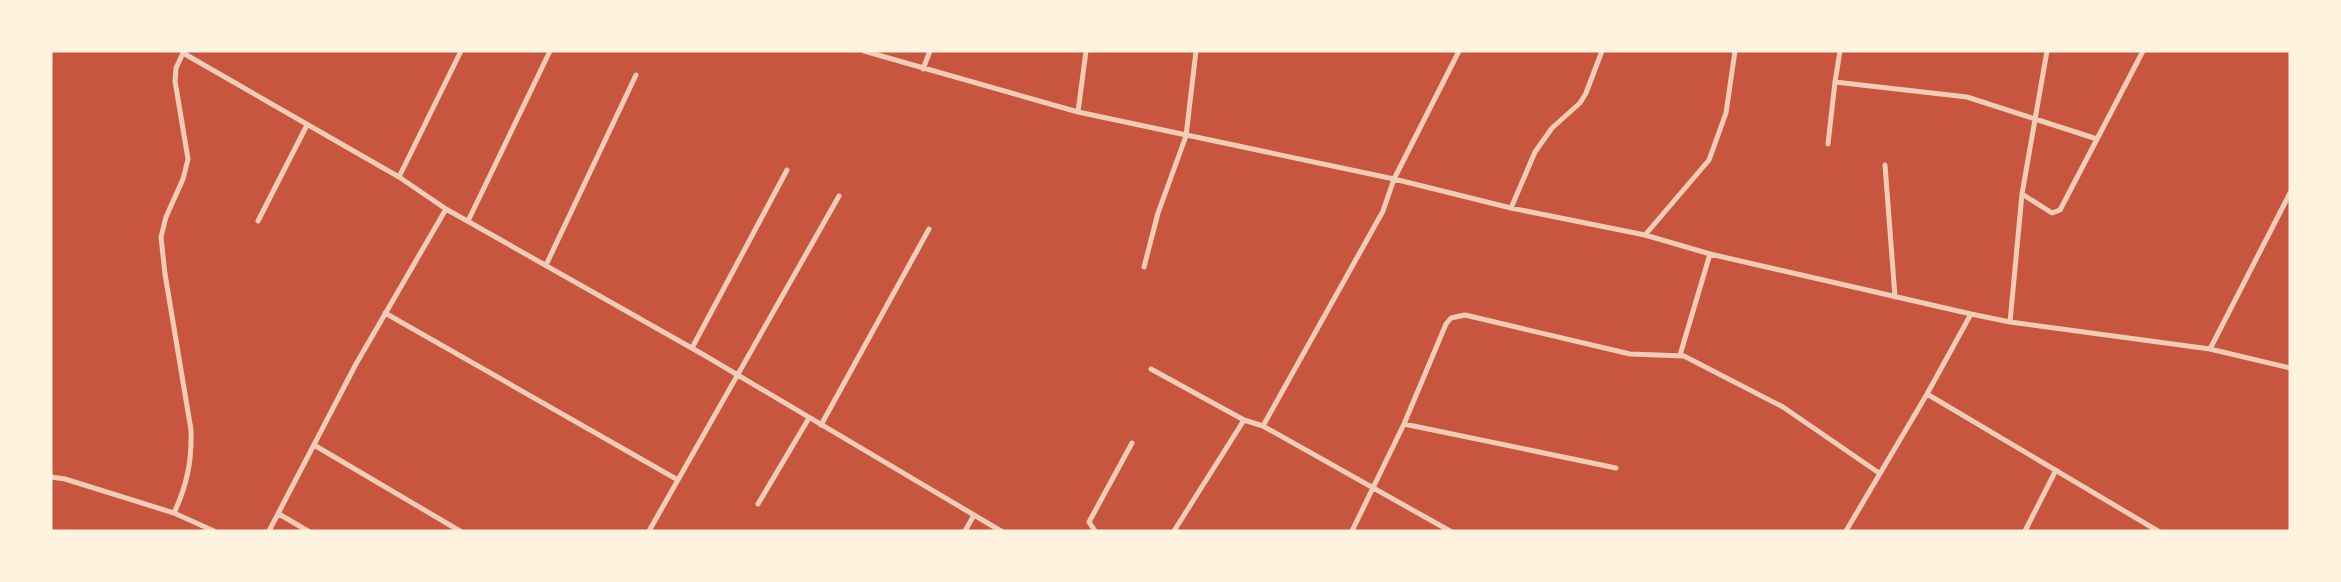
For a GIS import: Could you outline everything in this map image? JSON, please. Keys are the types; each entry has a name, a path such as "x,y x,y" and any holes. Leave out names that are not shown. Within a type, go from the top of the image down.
{"street":[{"path":"399,178 460,51"},
{"path":"468,221 550,51"},
{"path":"864,51 1078,112 1394,179 1511,208 1645,235 1710,254 1971,314 2010,322 2210,349 2290,368"},
{"path":"923,69 930,51"},
{"path":"1078,112 1086,51"},
{"path":"1144,267 1158,213 1186,136 1196,51"},
{"path":"1263,426 1374,229 1383,211 1394,179 1459,51"},
{"path":"1511,208 1542,142 1552,128 1580,103 1586,93 1602,51"},
{"path":"1645,235 1709,160 1726,113 1735,51"},
{"path":"1828,144 1840,51"},
{"path":"2010,322 2022,194 2047,51"},
{"path":"2022,194 2052,213 2060,210 2143,51"},
{"path":"174,513 189,473 192,454 191,430 165,274 162,237 166,217 183,179 188,159 175,81 176,68 183,52 399,178 446,209 692,348 738,377 1001,531"},
{"path":"546,265 636,75"},
{"path":"1835,82 1968,97 2097,139"},
{"path":"258,221 307,125"},
{"path":"1884,165 1895,269 1895,297"},
{"path":"692,348 787,170"},
{"path":"2210,349 2290,193"},
{"path":"649,531 839,196"},
{"path":"270,531 356,364 446,209"},
{"path":"821,425 929,228"},
{"path":"1680,355 1710,254"},
{"path":"385,313 678,480"},
{"path":"1846,531 1927,394 1971,314"},
{"path":"1352,531 1404,424 1446,324 1448,320 1458,316 1485,318 1630,354 1680,355 1783,407 1879,473"},
{"path":"1151,369 1244,420 1263,426 1373,486 1442,529 1450,531"},
{"path":"1927,394 2158,531"},
{"path":"758,504 809,418"},
{"path":"1174,531 1244,420"},
{"path":"1404,424 1616,468"},
{"path":"1095,531 1089,522 1132,443"},
{"path":"314,446 460,531"},
{"path":"2025,531 2056,470"},
{"path":"51,478 66,479 174,513 214,531"},
{"path":"279,514 308,531"},
{"path":"965,531 974,515"}]}
